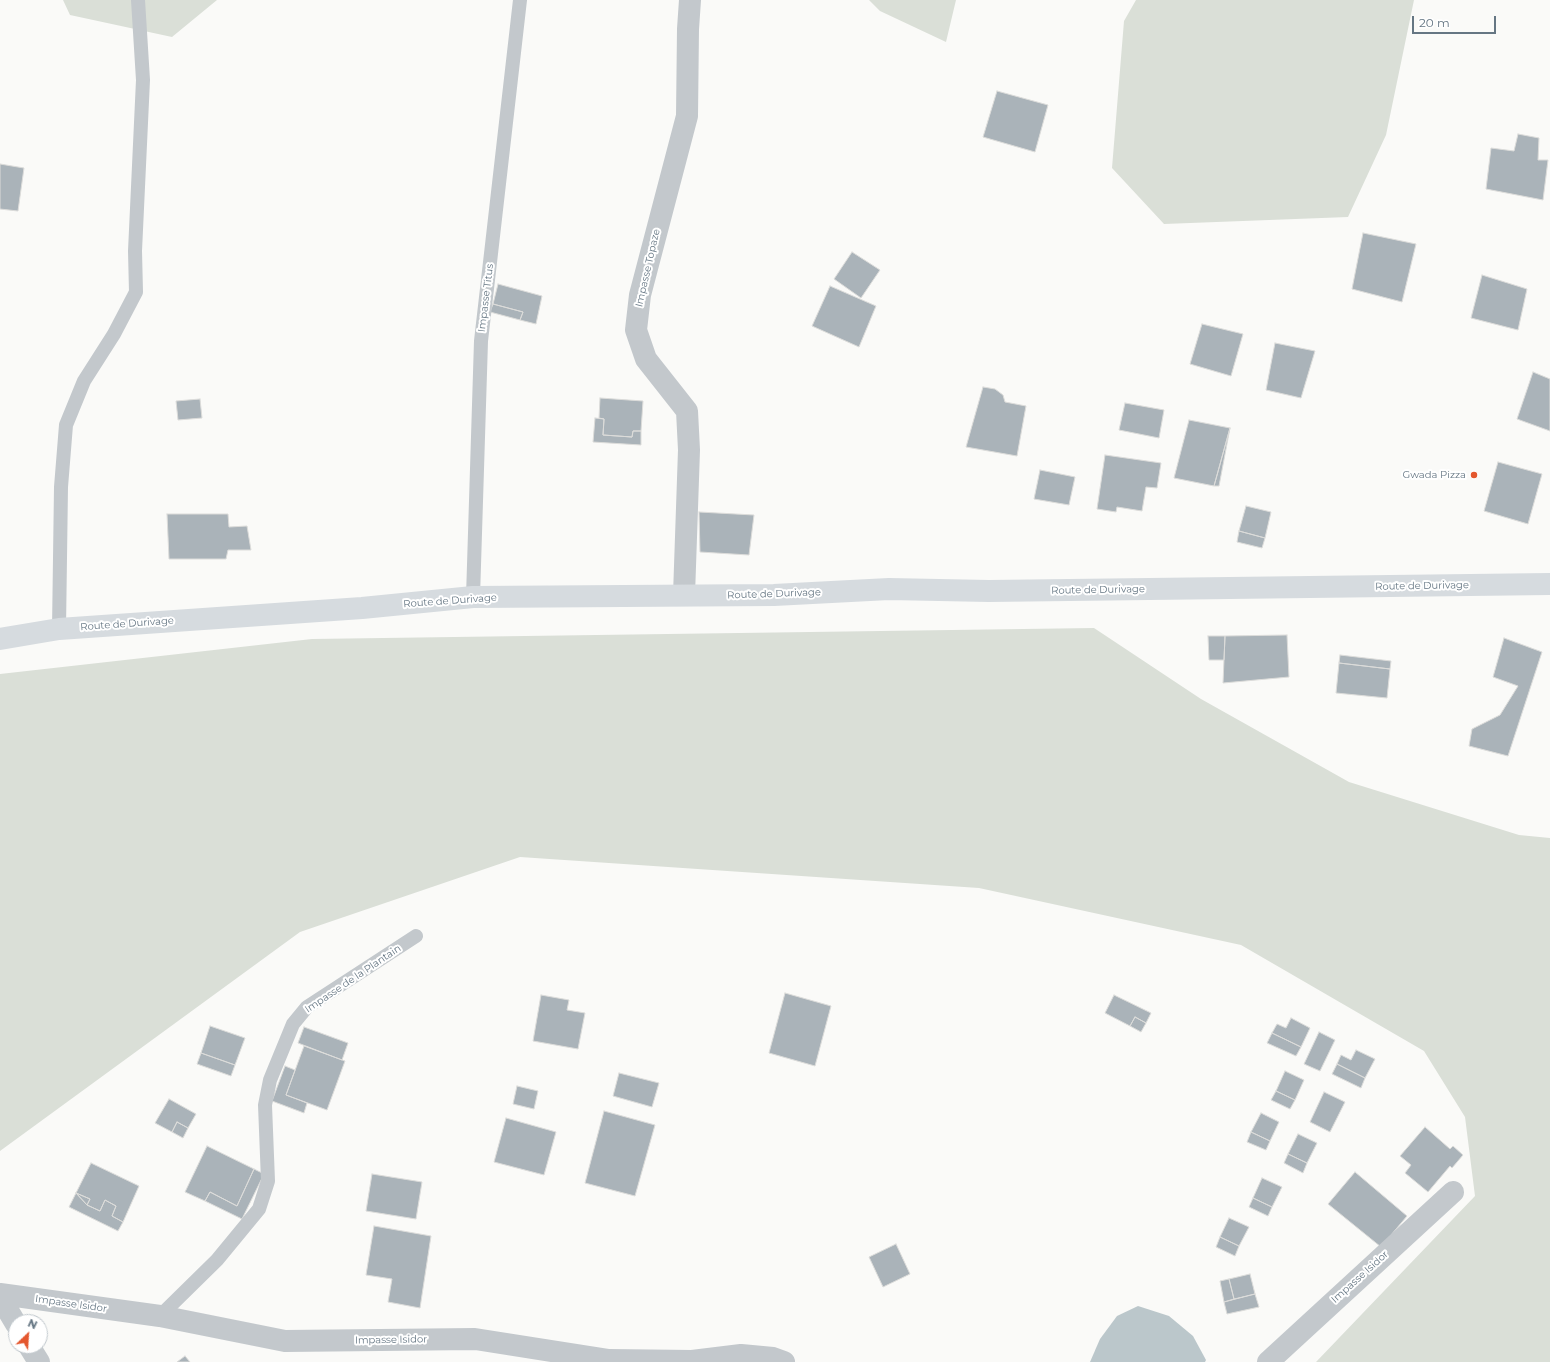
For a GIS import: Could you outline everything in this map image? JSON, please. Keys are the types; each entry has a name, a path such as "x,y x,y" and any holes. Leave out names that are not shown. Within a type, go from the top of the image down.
{"main road":[{"name":"Route de Durivage","path":"0,639 59,629 362,608 473,597 774,595 889,589 990,591 1550,584"}],"street":[{"name":"Impasse Topaze","path":"684,595 689,450 687,411 646,359 636,330 640,295 687,116 688,29 690,0"},
{"name":"Impasse Isidor","path":"1268,1362 1453,1192"},
{"name":"Impasse Isidor","path":"0,1296 160,1316 284,1341 475,1339 608,1360 692,1361 741,1355 773,1358 784,1362"},
{"path":"0,1296 10,1314"}],"lane":[{"path":"59,629 61,487 66,425 84,381 114,334 136,292 135,251 143,80 138,0"},
{"name":"Impasse Titus","path":"473,597 481,341 520,0"},
{"name":"Impasse de la Plantain","path":"160,1316 216,1260 259,1209 268,1181 265,1104 270,1080 293,1024 307,1007 416,936"}],"shaded area":[{"path":"63,0 217,0 172,37 70,15"},
{"path":"869,0 956,0 946,42 880,11"},
{"path":"1136,0 1414,0 1386,135 1348,217 1164,224 1112,168 1124,21"},
{"path":"1094,628 1201,699 1349,782 1519,835 1550,838 1550,1362 1316,1362 1475,1196 1465,1117 1424,1051 1241,945 979,888 520,857 300,932 0,1151 0,674 312,639"},
{"path":"1138,1306 1169,1316 1193,1336 1206,1360 1205,1362 1090,1362 1100,1339 1117,1316"}],"building":[{"path":"997,91 1048,105 1035,152 983,137"},
{"path":"1518,134 1539,138 1538,160 1548,160 1543,200 1486,189 1491,148 1514,151"},
{"path":"0,164 24,168 18,211 0,209"},
{"path":"1363,233 1416,244 1402,302 1352,289"},
{"path":"852,252 880,270 861,298 834,279"},
{"path":"1482,275 1527,289 1518,330 1471,318"},
{"path":"498,284 542,296 536,324 520,320 523,312 493,304"},
{"path":"830,286 876,306 859,347 812,326"},
{"path":"493,304 523,312 520,320 490,312"},
{"path":"1202,324 1243,334 1231,376 1190,364"},
{"path":"1275,343 1315,351 1301,398 1266,390"},
{"path":"1533,372 1550,379 1550,431 1517,419"},
{"path":"983,387 995,389 1003,395 1005,402 1026,406 1017,456 966,447"},
{"path":"600,398 643,401 641,431 633,431 632,437 603,435 604,419 599,418"},
{"path":"200,399 202,418 178,420 176,401"},
{"path":"1125,403 1164,410 1159,438 1119,430"},
{"path":"595,418 604,419 603,435 632,437 633,431 641,431 641,445 593,442"},
{"path":"1189,420 1230,428 1214,486 1174,478"},
{"path":"1230,428 1219,486 1214,486"},
{"path":"1105,455 1161,463 1157,488 1146,487 1142,511 1117,507 1116,512 1097,509"},
{"path":"1498,462 1542,474 1528,524 1484,511"},
{"path":"1040,470 1075,477 1069,505 1034,499"},
{"path":"1246,506 1271,512 1265,538 1239,531"},
{"path":"699,512 754,515 749,555 700,552"},
{"path":"167,514 228,514 229,527 247,526 251,550 228,550 226,559 169,559"},
{"path":"1239,531 1265,538 1262,548 1237,542"},
{"path":"1287,635 1289,677 1223,683 1225,636"},
{"path":"1208,636 1225,636 1224,660 1209,660"},
{"path":"1504,638 1542,652 1508,756 1469,746 1472,729 1500,715 1518,686 1493,677"},
{"path":"1340,655 1391,661 1390,669 1339,663"},
{"path":"1339,663 1390,669 1387,698 1336,693"},
{"path":"785,993 831,1006 815,1066 769,1053"},
{"path":"541,995 569,1000 567,1010 585,1013 578,1049 533,1041"},
{"path":"1114,995 1151,1013 1146,1023 1135,1017 1130,1026 1105,1013"},
{"path":"1135,1017 1146,1023 1141,1032 1130,1026"},
{"path":"1291,1018 1310,1028 1301,1047 1272,1033 1277,1024 1286,1028"},
{"path":"210,1026 245,1038 235,1065 201,1053"},
{"path":"304,1027 348,1043 342,1060 298,1043"},
{"path":"1319,1032 1335,1040 1320,1071 1304,1064"},
{"path":"1272,1033 1301,1047 1296,1056 1267,1043"},
{"path":"304,1046 345,1061 327,1110 286,1095"},
{"path":"1356,1050 1375,1059 1365,1078 1337,1064 1341,1055 1351,1060"},
{"path":"201,1053 235,1065 231,1076 197,1064"},
{"path":"1337,1064 1365,1078 1361,1088 1332,1074"},
{"path":"285,1066 295,1070 286,1095 307,1103 304,1113 272,1101"},
{"path":"1285,1071 1304,1080 1295,1100 1276,1091"},
{"path":"619,1073 659,1083 652,1107 613,1096"},
{"path":"517,1086 538,1091 534,1109 513,1104"},
{"path":"1276,1091 1295,1100 1290,1109 1271,1100"},
{"path":"1324,1092 1345,1102 1330,1132 1310,1122"},
{"path":"169,1099 196,1114 188,1128 177,1122 172,1132 155,1123"},
{"path":"604,1111 655,1125 635,1196 585,1183"},
{"path":"1261,1113 1279,1122 1270,1141 1251,1132"},
{"path":"506,1118 556,1132 544,1175 494,1162"},
{"path":"177,1122 188,1128 183,1138 172,1132"},
{"path":"1425,1127 1450,1149 1453,1146 1463,1155 1452,1168 1450,1166 1428,1192 1405,1173 1411,1165 1400,1156"},
{"path":"1251,1132 1270,1141 1266,1150 1247,1142"},
{"path":"1298,1134 1317,1143 1307,1163 1288,1154"},
{"path":"207,1146 254,1169 237,1206 210,1192 205,1201 185,1192"},
{"path":"1288,1154 1307,1163 1303,1173 1284,1163"},
{"path":"91,1163 139,1186 123,1222 112,1216 116,1206 105,1200 100,1211 87,1205 90,1199 76,1193"},
{"path":"254,1169 264,1174 242,1219 205,1201 210,1192 237,1206"},
{"path":"1355,1172 1407,1216 1381,1247 1328,1204"},
{"path":"372,1174 422,1182 416,1219 366,1211"},
{"path":"1262,1178 1282,1187 1272,1207 1253,1198"},
{"path":"76,1193 90,1199 87,1205"},
{"path":"76,1193 87,1205 100,1211 105,1200 116,1206 112,1216 123,1222 118,1231 69,1207"},
{"path":"1253,1198 1272,1207 1268,1216 1249,1207"},
{"path":"1229,1218 1249,1227 1239,1246 1220,1237"},
{"path":"374,1226 431,1236 420,1308 388,1302 392,1279 366,1275"},
{"path":"1220,1237 1239,1246 1235,1256 1216,1247"},
{"path":"896,1244 910,1274 883,1287 869,1257"},
{"path":"1250,1274 1255,1294 1234,1299 1229,1279"},
{"path":"1229,1279 1234,1299 1224,1302 1220,1281"},
{"path":"1255,1294 1259,1307 1227,1314 1224,1302"},
{"path":"185,1356 190,1362 177,1362"}],"place":[{"name":"Gwada Pizza","path":"1474,475"}]}
